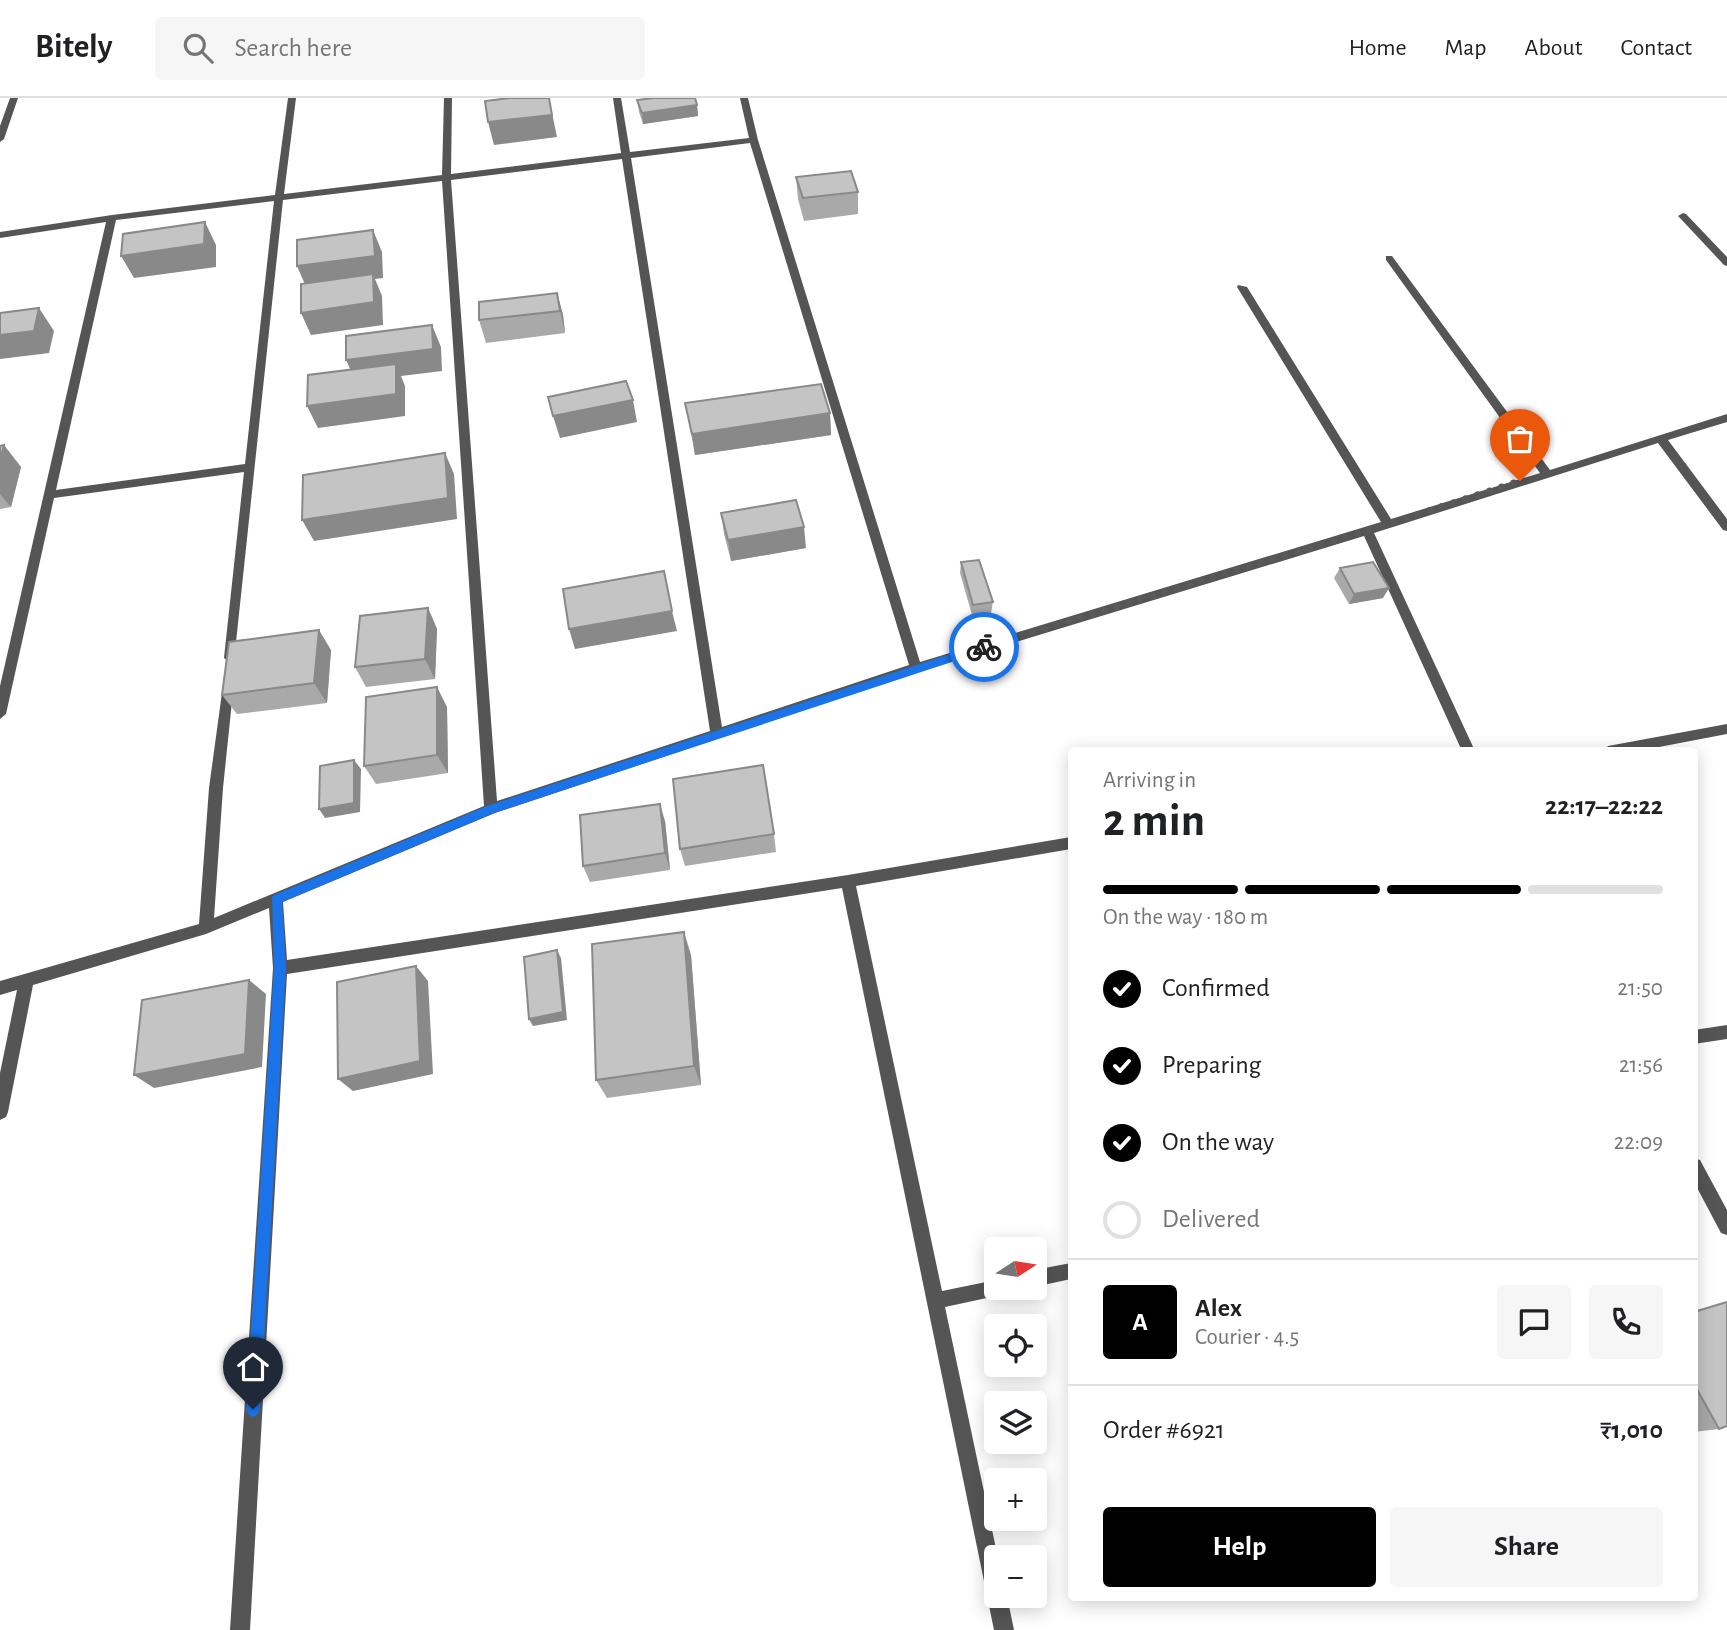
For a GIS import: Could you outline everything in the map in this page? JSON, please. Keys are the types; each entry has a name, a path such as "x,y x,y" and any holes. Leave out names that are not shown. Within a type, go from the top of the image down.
{"street":[{"path":"0,139 14,98"},
{"path":"206,928 216,788 292,98"},
{"path":"448,98 446,178 491,809"},
{"path":"617,98 718,735"},
{"path":"744,98 754,141 916,668"},
{"path":"0,234 626,154 754,141"},
{"path":"1684,216 1727,263"},
{"path":"0,715 112,218"},
{"path":"1389,258 1546,473"},
{"path":"1242,287 1388,524"},
{"path":"0,988 206,928 491,809 916,668 1727,418"},
{"path":"1661,439 1727,527"},
{"path":"50,495 251,467"},
{"path":"1367,531 1467,747"},
{"path":"1630,747 1727,729"},
{"path":"280,968 848,881 1068,844"},
{"path":"848,881 986,1545"},
{"path":"240,1630 280,968 276,899"},
{"path":"0,1112 26,982"},
{"path":"1698,1036 1727,1032"},
{"path":"1698,1173 1727,1227"},
{"path":"1047,1276 1068,1272"},
{"path":"935,1301 984,1290"},
{"path":"999,1608 1004,1630"}],"building":[{"path":"549,98 552,115 488,122 485,101"},
{"path":"695,98 697,105 642,113 637,100"},
{"path":"851,171 858,192 803,198 796,177"},
{"path":"205,222 204,244 121,256 123,234"},
{"path":"373,230 375,256 297,266 297,240"},
{"path":"373,274 374,302 301,313 301,284"},
{"path":"557,293 560,311 479,320 479,302"},
{"path":"39,308 34,331 0,335 0,313"},
{"path":"432,325 433,349 346,360 346,336"},
{"path":"396,364 396,394 307,406 308,375"},
{"path":"626,381 633,400 553,416 548,397"},
{"path":"821,384 830,413 692,434 685,403"},
{"path":"445,453 448,498 302,520 303,475"},
{"path":"796,500 804,527 728,540 721,513"},
{"path":"979,560 993,602 973,605 961,562"},
{"path":"1373,562 1389,588 1354,594 1340,568"},
{"path":"664,571 672,611 569,629 563,589"},
{"path":"428,608 425,659 355,667 360,616"},
{"path":"319,630 314,683 222,695 229,642"},
{"path":"437,687 437,755 364,766 366,697"},
{"path":"354,760 354,803 319,809 320,766"},
{"path":"763,765 774,834 680,849 673,779"},
{"path":"660,804 665,853 583,866 580,815"},
{"path":"684,932 694,1066 596,1080 592,944"},
{"path":"557,950 563,1012 529,1019 524,957"},
{"path":"416,966 420,1061 338,1079 337,982"},
{"path":"249,980 245,1054 134,1075 142,1000"},
{"path":"1727,1302 1727,1426 1719,1429 1698,1391 1698,1311"}],"way so far":[{"path":"984,647 1367,531 1520,481"}],"route":[{"path":"253,1409 280,968 276,899 491,809 984,647"}]}
